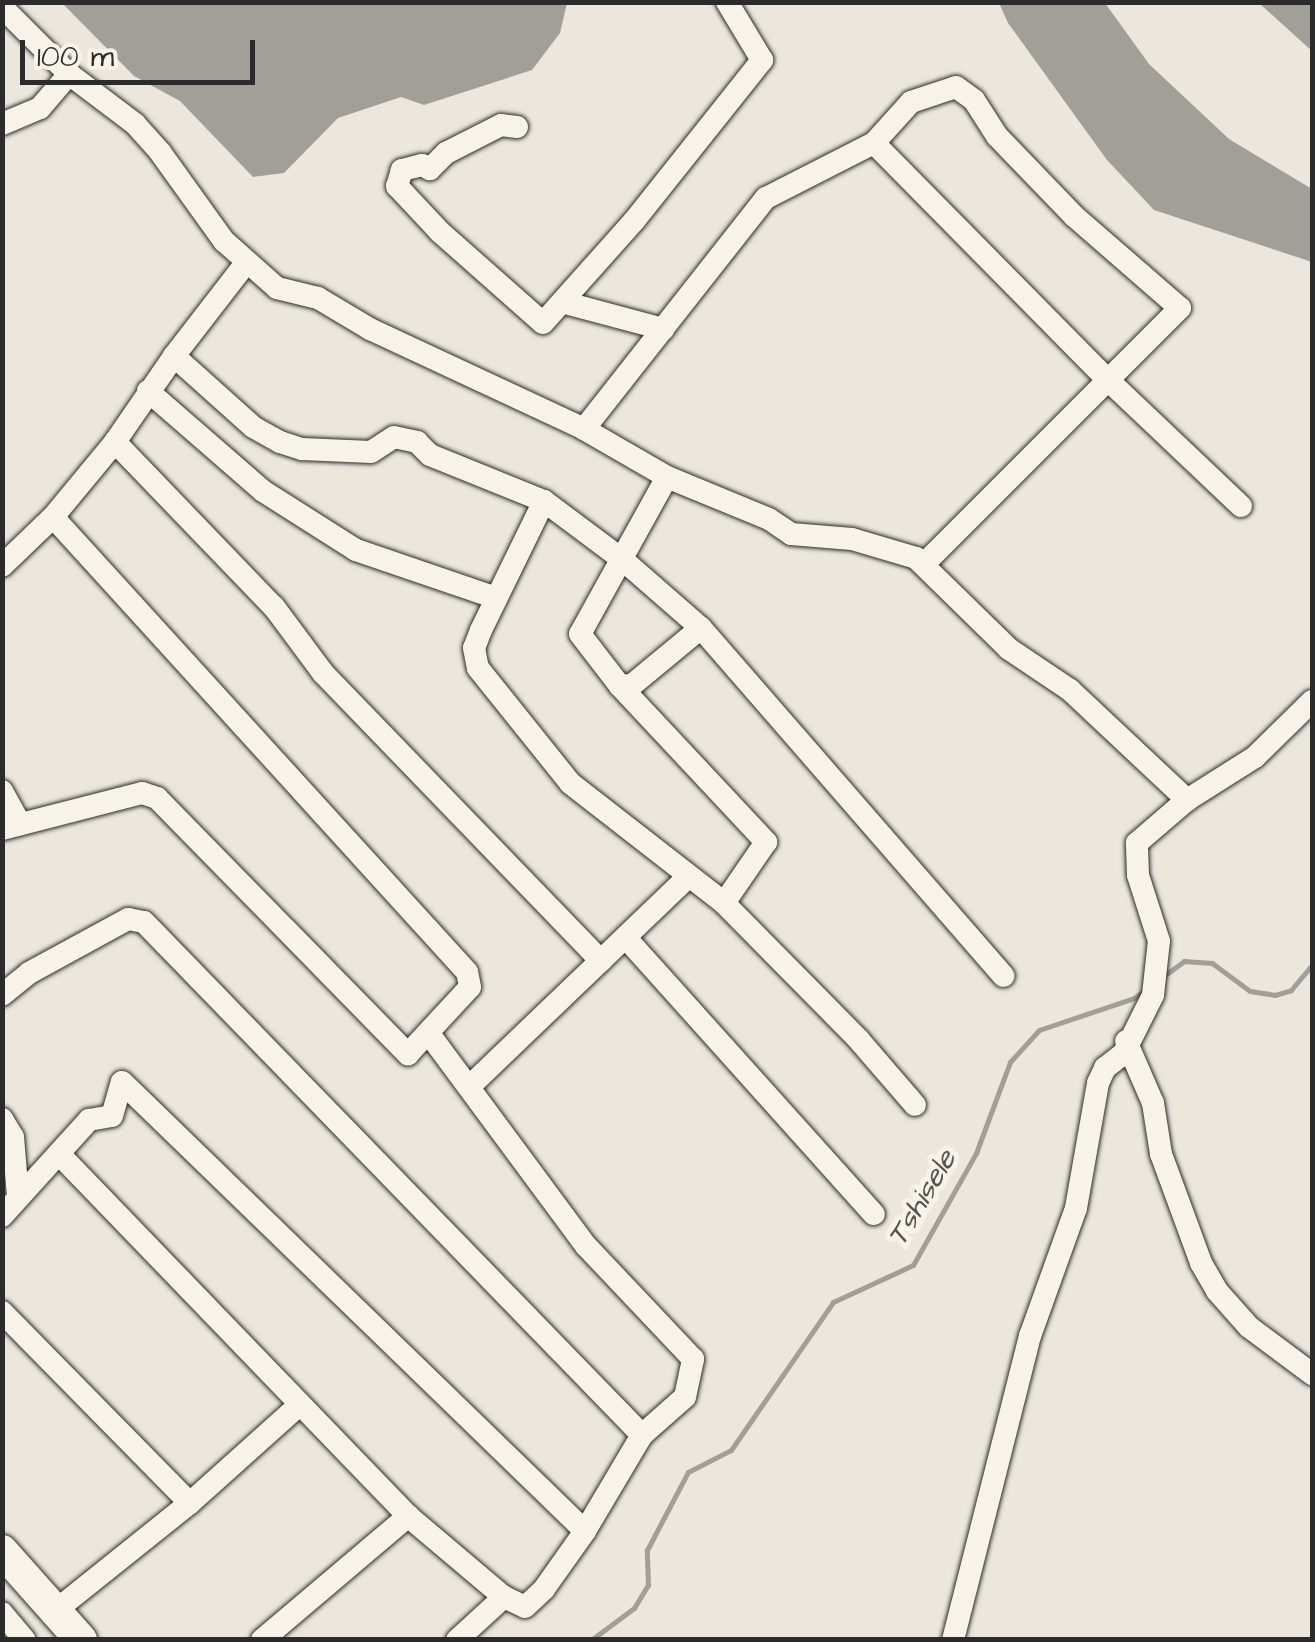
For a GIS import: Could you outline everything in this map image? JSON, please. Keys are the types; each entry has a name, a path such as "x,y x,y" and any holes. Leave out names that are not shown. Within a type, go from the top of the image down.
{"highway":[{"path":"2,1551 81,1640"}],"street":[{"path":"516,127 501,126 446,153 430,169 422,165 402,170 397,186 440,232 543,324 634,221 762,60 727,2"},
{"path":"2,6 68,74 135,124 160,152 202,216 246,263 277,288 318,298 370,329 584,429 667,477 770,519 791,534 852,540 925,563 1009,649 1070,690 1187,800"},
{"path":"2,124 40,108 68,74"},
{"path":"584,429 766,198 874,143 911,102 956,87 974,100 1010,150 1074,216 1177,304 1178,314 1106,378 925,563"},
{"path":"874,143 1106,378 1241,506"},
{"path":"2,566 52,518 116,442 148,391 246,263"},
{"path":"562,302 663,329"},
{"path":"174,356 253,427 280,442 302,448 372,452 394,437 418,442 430,455 544,502 623,560 700,628 1004,976"},
{"path":"148,391 263,491 356,550 496,598"},
{"path":"116,442 274,607 323,673 601,961"},
{"path":"667,477 580,634 620,686 766,842 724,903"},
{"path":"544,502 474,648 478,668 570,784 724,903 858,1039 914,1104"},
{"path":"2,790 11,826 142,793 157,798 403,1052 414,1051 468,991 471,980 466,972 52,518"},
{"path":"620,686 632,685 700,628"},
{"path":"953,1640 1030,1336 1076,1208 1098,1083 1105,1068 1124,1053 1126,1042 1153,995 1155,919 1138,875 1137,843 1187,800 1255,757 1312,701"},
{"path":"470,1086 689,876"},
{"path":"2,995 29,973 128,919 144,922 642,1435"},
{"path":"626,938 874,1214"},
{"path":"61,1156 408,1516 504,1597 525,1607 586,1531 642,1435 685,1397 693,1359 586,1246 430,1035"},
{"path":"1126,1042 1153,1102 1162,1154 1201,1262 1217,1291 1249,1328 1312,1374"},
{"path":"2,1216 90,1120 112,1116 122,1082 586,1531"},
{"path":"2,1119 14,1137 18,1197"},
{"path":"2,1312 190,1503"},
{"path":"55,1612 190,1503 298,1406"},
{"path":"262,1640 408,1516"},
{"path":"457,1640 504,1597"},
{"path":"2,1613 26,1640"}],"shaded area":[{"path":"62,3 567,3 560,33 532,70 424,105 401,97 338,118 284,173 253,177 180,101 134,76"},
{"path":"999,3 1105,3 1149,64 1229,139 1312,189 1312,262 1154,210 1107,160 1008,23"},
{"path":"1259,3 1312,3 1312,51"}],"waterway":[{"name":"Tshisele","path":"1165,975 1184,961 1212,963 1250,991 1275,995 1291,990 1312,965"},
{"name":"Tshisele","path":"591,1640 634,1608 648,1585 647,1550 688,1472 731,1450 833,1302 913,1265 976,1153 1010,1062 1039,1030 1134,998 1144,991"}]}
